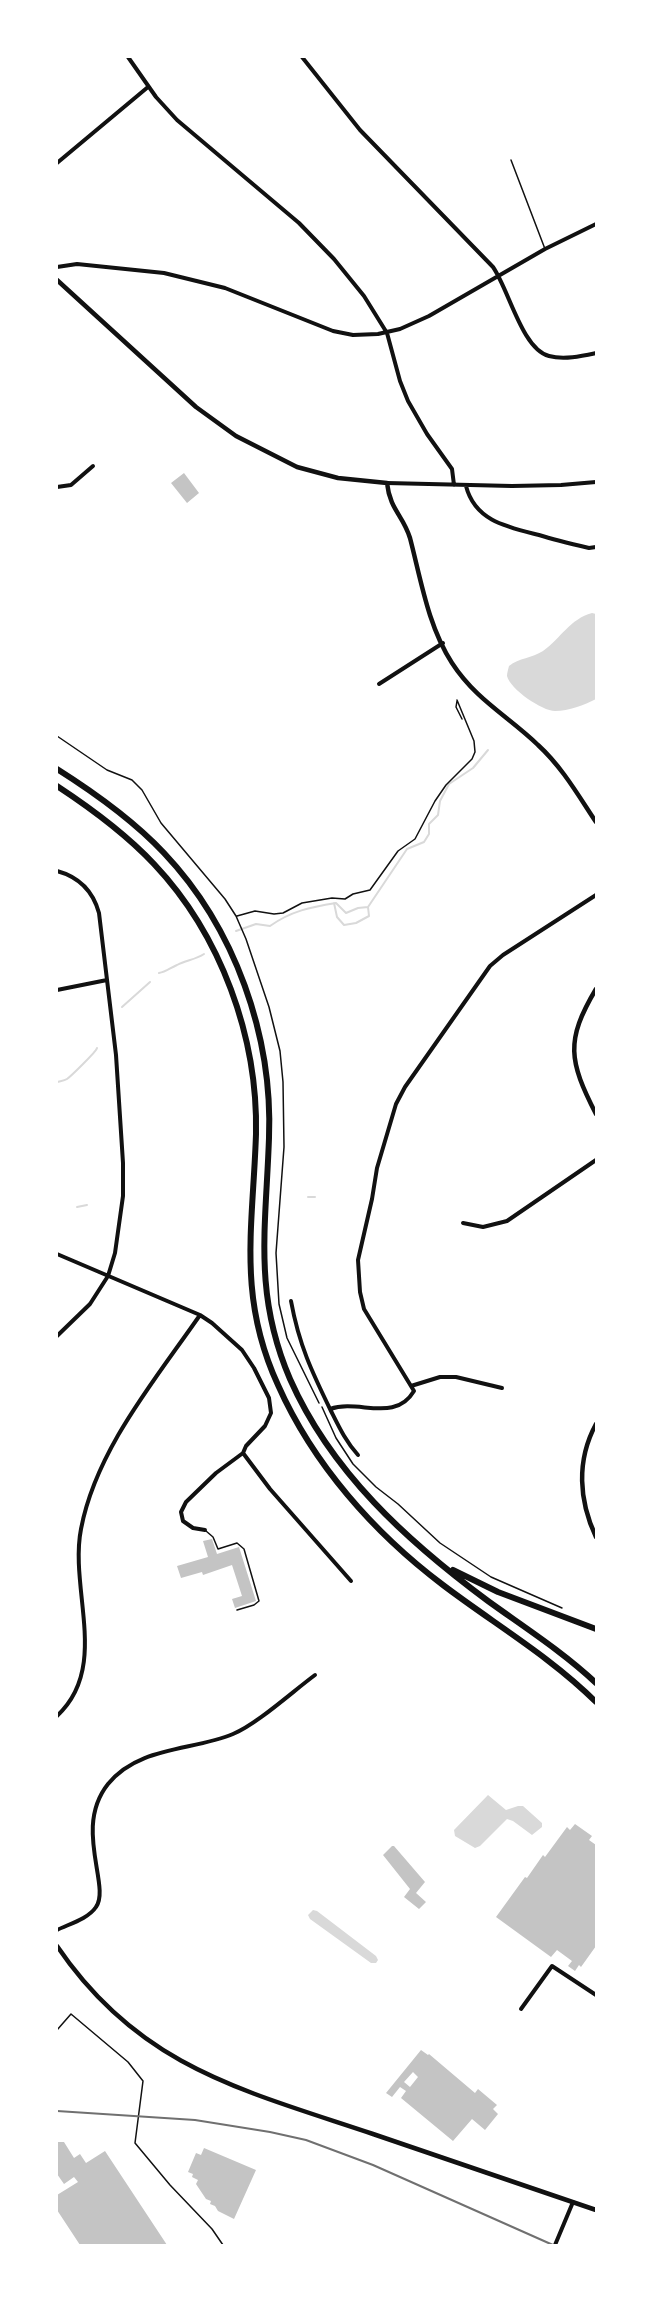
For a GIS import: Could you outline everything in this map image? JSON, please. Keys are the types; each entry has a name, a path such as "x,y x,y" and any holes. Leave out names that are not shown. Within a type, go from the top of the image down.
{"highway":[{"path":"57,769 112,807 162,852 194,891 230,952 250,1000 267,1081 270,1137 263,1261 268,1308 282,1360 307,1411 349,1476 398,1528 442,1565 596,1683"},
{"path":"57,786 114,826 155,864 195,917 228,981 250,1060 256,1105 249,1247 250,1282 269,1363 290,1410 336,1481 388,1538 440,1583 596,1702"},
{"path":"442,1565 498,1592 596,1629"}],"street":[{"path":"128,57 148,87 185,129 276,202 322,245 364,296 387,333 408,401 427,434 452,469 454,486"},
{"path":"302,57 360,130 498,275 527,336 540,352 555,357 596,353"},
{"path":"57,163 148,87"},
{"path":"57,267 77,264 164,273 231,290 333,331 353,335 387,333 429,316 545,249 596,224"},
{"path":"57,280 196,407 236,436 297,467 338,478 387,483 466,486 561,485 596,482"},
{"path":"57,487 71,486 93,466"},
{"path":"387,483 390,502 407,531 424,597 451,661 478,696 540,747 560,768 596,822"},
{"path":"466,486 470,500 480,513 500,525 589,548 596,546"},
{"path":"379,684 443,643"},
{"path":"57,871 83,884 95,901 99,913 116,1055 124,1180 115,1253 108,1276 90,1304 57,1336"},
{"path":"330,1409 342,1406 379,1409 396,1407 414,1391 364,1309 360,1292 358,1260 377,1168 396,1104 405,1087 490,966 503,955 596,895"},
{"path":"57,990 108,980"},
{"path":"596,989 582,1014 573,1045 579,1079 596,1114"},
{"path":"463,1223 483,1227 507,1221 596,1160"},
{"path":"57,1254 200,1315 220,1329 242,1350 254,1368 269,1398 271,1413 265,1426 246,1446 243,1453 209,1480 182,1508 181,1515 186,1524 205,1530"},
{"path":"291,1301 300,1345 340,1429 358,1455"},
{"path":"57,1716 78,1688 85,1664 78,1545 88,1498 114,1443 200,1315"},
{"path":"411,1386 425,1380 449,1376 502,1388"},
{"path":"596,1424 586,1449 582,1479 584,1507 596,1537"},
{"path":"243,1453 270,1490 351,1581"},
{"path":"57,1930 87,1916 98,1904 100,1894 92,1841 92,1823 100,1797 120,1772 140,1760 240,1731 315,1675"},
{"path":"57,1946 80,1978 121,2020 157,2048 195,2068 256,2094 596,2210"},
{"path":"521,2009 552,1966 596,1995"},
{"path":"555,2245 573,2202"}],"lane":[{"path":"511,160 545,249"},
{"path":"205,1530 212,1534 218,1549 237,1543 244,1549 259,1601 254,1605 237,1610"}],"path":[{"path":"236,916 255,911 274,914 302,903 332,898 345,899 353,894 370,890 398,851 415,839 446,785 472,759 475,752 474,741 456,706 457,700 463,719"},
{"path":"57,736 107,770 126,777 139,787 161,823 225,899 236,916 246,939 269,1006 280,1051 284,1125 276,1253 279,1304 287,1338 342,1446 353,1464 440,1544 491,1577 566,1610"},
{"path":"57,2030 70,2014 128,2062 143,2081 135,2140 137,2146 170,2186 212,2229 223,2245"}],"shaded area":[{"path":"592,613 596,614 596,699 566,710 555,711 542,707 520,693 509,681 507,676 509,666 543,651 572,624"},
{"path":"488,1795 506,1810 523,1806 542,1823 542,1827 532,1835 507,1819 480,1846 475,1848 455,1836 454,1830"},
{"path":"313,1910 376,1956 378,1960 376,1963 371,1963 310,1919 308,1915"}],"building":[{"path":"184,473 199,493 187,503 171,483"},
{"path":"212,1539 217,1554 239,1547 256,1601 235,1608 232,1599 242,1596 232,1565 203,1575 202,1572 181,1578 177,1566 208,1557 203,1541"},
{"path":"575,1824 592,1836 589,1840 596,1845 596,1946 581,1967 579,1965 575,1971 568,1966 572,1961 557,1950 551,1957 496,1917 543,1855 545,1857 567,1827 570,1830"},
{"path":"392,1846 425,1882 416,1893 426,1902 419,1909 404,1897 410,1889 383,1855"},
{"path":"421,2050 429,2054 475,2093 478,2089 497,2105 493,2109 498,2114 485,2130 472,2119 453,2141 401,2098 406,2091 400,2087 392,2097 386,2093","holes":["413,2072 418,2077 410,2087 404,2082"]},
{"path":"57,2142 64,2142 74,2158 80,2154 86,2163 105,2151 167,2245 80,2245 57,2210 57,2195 78,2182 74,2177 64,2184 57,2174"},
{"path":"204,2148 256,2170 234,2219 210,2204 211,2201 206,2199 196,2184 198,2180 188,2172 196,2153 201,2155"}],"waterway":[{"path":"236,931 256,924 270,926 294,913 336,903 346,913 368,907 407,849 424,842 429,834 429,824 438,815 440,801 449,784 473,768 488,750"},
{"path":"334,903 337,917 344,925 356,923 369,916 368,907"},
{"path":"159,973 204,954"},
{"path":"122,1007 150,982"},
{"path":"57,1082 69,1077 97,1048"},
{"path":"308,1197 315,1197"},
{"path":"77,1207 87,1205"}],"railway":[{"path":"57,2111 195,2120 306,2140 373,2165 553,2245"}]}
